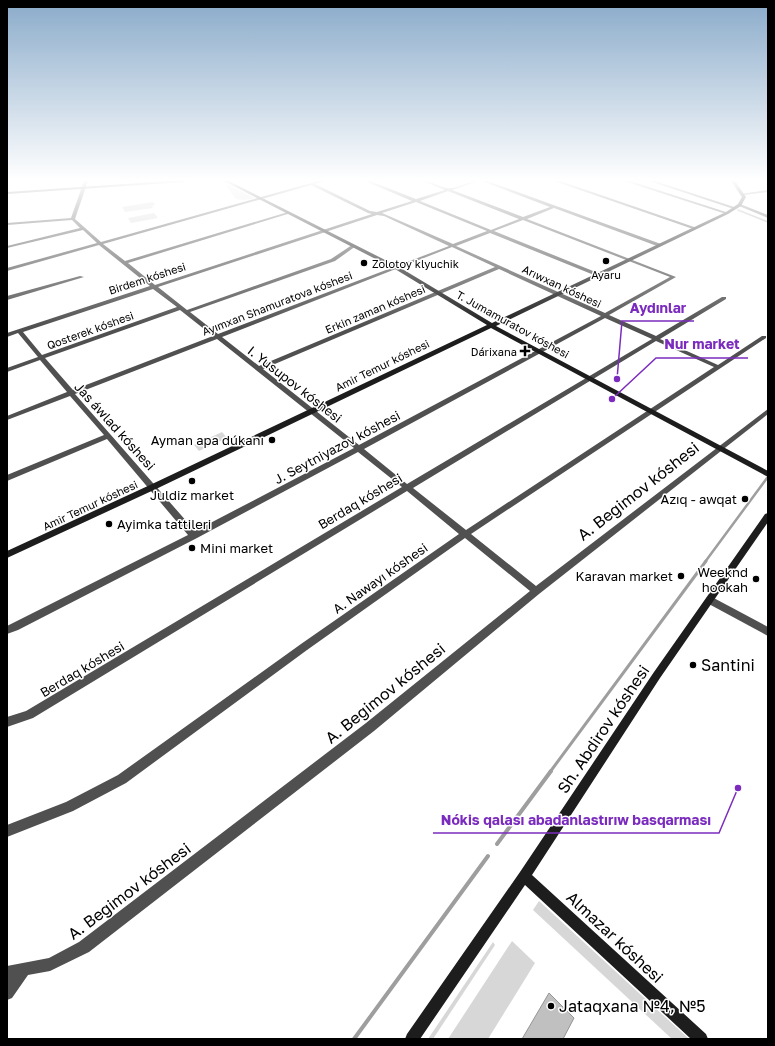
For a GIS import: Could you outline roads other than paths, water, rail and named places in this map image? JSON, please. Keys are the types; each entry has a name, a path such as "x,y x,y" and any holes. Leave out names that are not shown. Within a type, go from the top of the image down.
{"street":[{"path":"7,247 75,230"},
{"name":"I. Yusupov kóshesi","path":"84,230 153,287 312,411 464,535 536,591"},
{"path":"7,270 149,230"},
{"path":"124,263 234,230"},
{"name":"Birdem kóshesi","path":"7,334 329,230"},
{"name":"Arıwxan kóshesi","path":"414,230 500,267 604,317 718,367"},
{"path":"487,230 596,274"},
{"name":"Ayımxan Shamuratova kóshesi","path":"7,418 453,247 493,230"},
{"path":"554,230 628,259"},
{"path":"617,230 659,245"},
{"name":"Amir Temur kóshesi","path":"7,555 153,487 556,293 691,230"},
{"name":"T. Jumamuratov kóshesi","path":"325,231 397,268 491,325 768,474"},
{"name":"Qosterek kóshesi","path":"7,370 333,260 354,246"},
{"name":"J. Seytniyazov kóshesi","path":"7,630 16,627 194,536 359,450 604,317 674,277 628,259"},
{"name":"Erkin zaman kóshesi","path":"258,369 500,267"},
{"path":"7,298 82,277"},
{"name":"Berdaq kóshesi","path":"7,722 29,715 724,298"},
{"name":"Jas áwlad kóshesi","path":"19,331 70,393 109,436 194,536"},
{"name":"A. Nawayı kóshesi","path":"7,831 69,807 122,779 304,647 464,535 764,337"},
{"name":"A. Begimov kóshesi","path":"7,973 50,964 84,947 370,727 536,591 768,411"},
{"path":"7,478 109,436"},
{"name":"Sh. Abdirov kóshesi","path":"412,1039 524,876 657,675 768,516"},
{"path":"710,600 768,632"},
{"name":"Almazar kóshesi","path":"524,876 701,1039"},
{"path":"7,993 24,969"}],"waterway":[{"path":"705,562 767,478"},
{"path":"550,772 706,561"},
{"path":"497,844 551,771"},
{"path":"354,1039 488,856"}],"place":[{"name":"Ayaru","path":"606,261"},
{"name":"Zolotoy klyuchik","path":"364,263"},
{"name":"Dárixana","path":"525,351"},
{"name":"Aydınlar","path":"617,379"},
{"name":"Nur market","path":"612,399"},
{"name":"Ayman apa dúkanı","path":"272,440"},
{"name":"Juldiz market","path":"192,481"},
{"name":"Azıq - awqat","path":"745,499"},
{"name":"Ayimka tattileri","path":"109,524"},
{"name":"Mini market","path":"192,548"},
{"name":"Karavan market","path":"681,576"},
{"name":"Weeknd hookah","path":"756,579"},
{"name":"Santini","path":"693,665"},
{"name":"Nókis qalası abadanlastırıw basqarması","path":"738,788"},
{"name":"Jataqxana №4, №5","path":"551,1006"}]}
